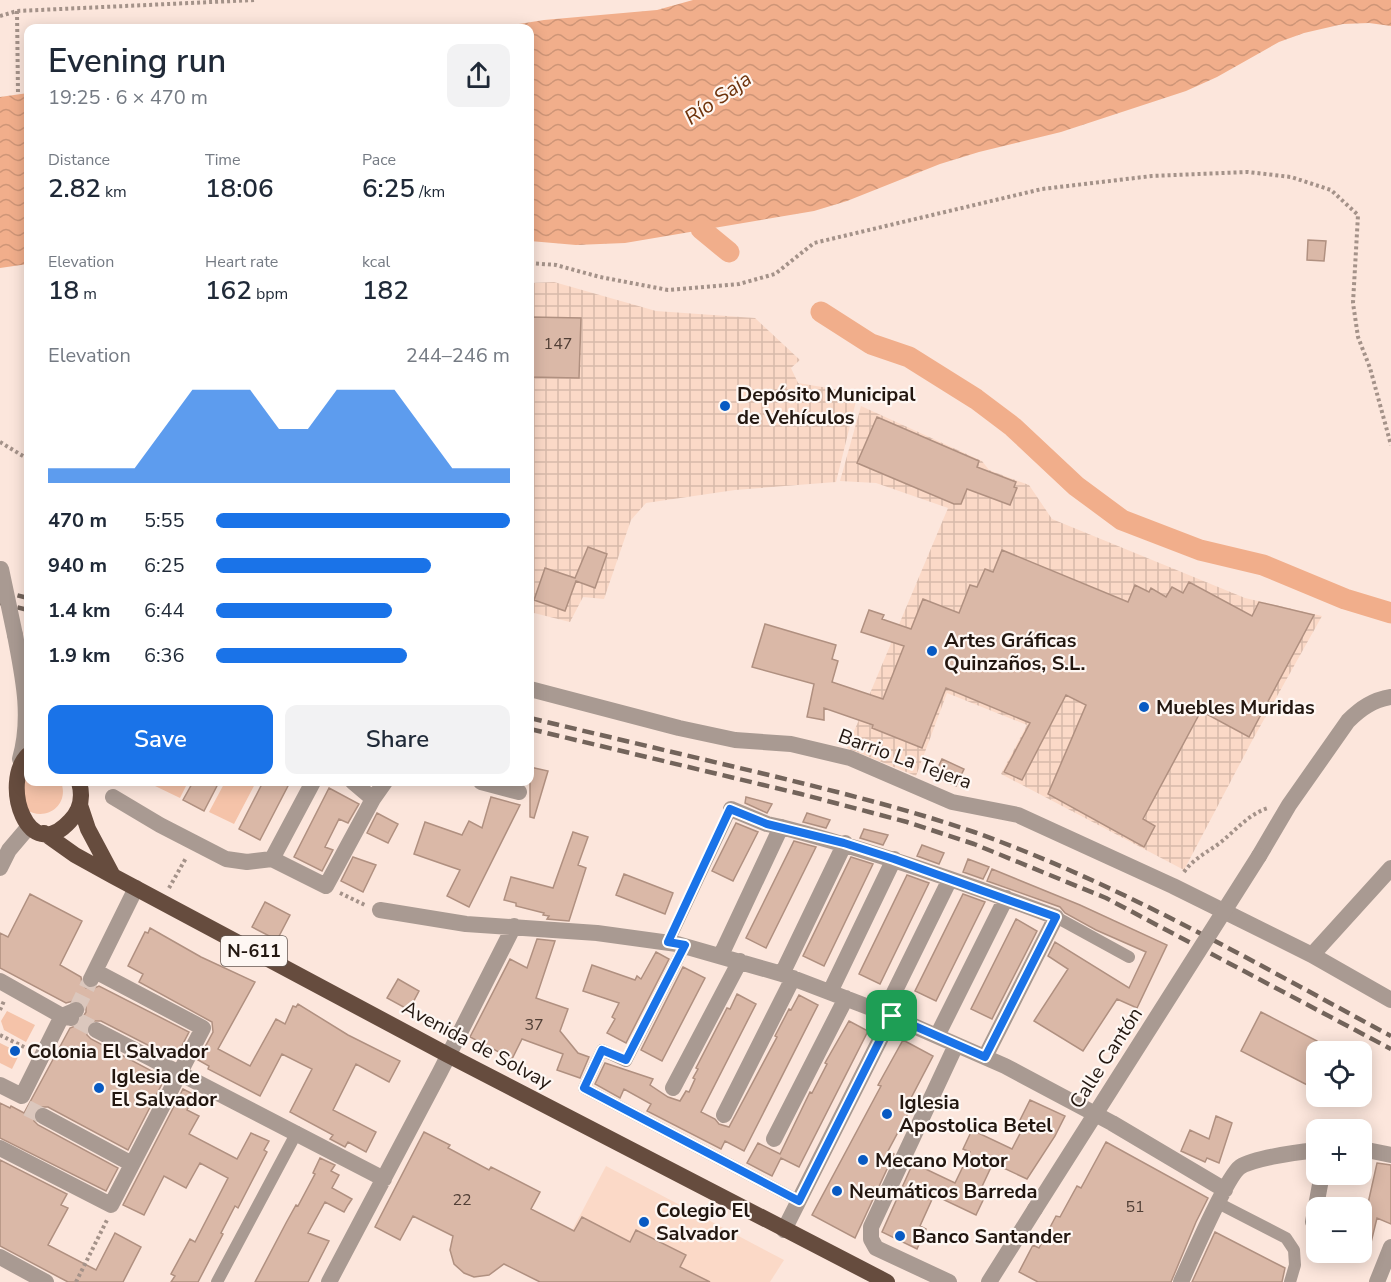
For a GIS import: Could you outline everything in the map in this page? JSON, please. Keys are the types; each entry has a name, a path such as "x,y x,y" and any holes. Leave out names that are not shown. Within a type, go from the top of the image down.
{"highway":[{"path":"14,823 2,803 3,775 24,757"},
{"path":"44,833 66,825 77,812 80,805 80,786"},
{"path":"80,805 88,829 113,876"},
{"name":"N-611","path":"14,823 44,833"},
{"name":"Avenida de Solvay","path":"44,833 75,855 113,876 448,1055 887,1282"}],"street":[{"path":"1,565 24,676"},
{"name":"Barrio La Tejera","path":"534,690 679,728 735,740 791,744 850,758 952,802 1018,815 1173,886 1312,955 1391,1000"},
{"path":"1289,805 1348,721 1360,709 1374,701 1391,696"},
{"path":"272,859 311,786"},
{"path":"357,786 373,799"},
{"path":"113,797 226,859 237,862 272,859 326,886 373,799 383,786"},
{"path":"496,786 519,792"},
{"name":"Calle Cantón","path":"989,1282 1289,805"},
{"path":"730,809 767,824 844,843 894,859 1056,917 985,1057"},
{"path":"0,868 9,850 14,823"},
{"path":"721,955 781,826"},
{"path":"724,1115 788,976 844,843"},
{"path":"774,1139 838,995 894,859"},
{"path":"1312,955 1391,868"},
{"path":"784,1230 888,1015 950,879"},
{"path":"0,1148 111,1205 181,1073 203,1028 93,975 136,888"},
{"path":"937,1036 1006,898"},
{"path":"380,910 466,924 514,926 668,942 721,955 788,976 956,1044 1094,1112 1222,1196"},
{"path":"329,1282 514,926"},
{"path":"673,1088 740,961"},
{"path":"0,981 72,1015 42,1056 21,1103 0,1085"},
{"path":"96,1030 384,1179"},
{"path":"949,1282 876,1248 871,1239 871,1227 956,1044"},
{"path":"43,1116 132,1164"},
{"path":"1181,1282 1222,1196 1239,1167 1306,1151"},
{"path":"1372,1151 1391,1155"},
{"path":"1377,1282 1391,1247"},
{"path":"0,1257 46,1282"}],"lane":[{"path":"668,942 730,809"},
{"path":"1056,917 1129,957"},
{"path":"685,945 626,1060 602,1050 584,1088 799,1201"},
{"path":"217,1282 297,1132"},
{"path":"1222,1196 1286,1238 1294,1250 1295,1266 1290,1282"}],"path":[{"path":"0,16 17,11 255,0"},
{"path":"17,11 18,94"},
{"path":"534,263 556,265 600,277 668,290 739,284 775,274 814,243 1042,189 1152,176 1248,172 1291,177 1331,190 1358,215 1353,303 1358,337 1370,368 1391,445"},
{"path":"0,442 24,457"},
{"path":"1173,886 1189,865 1248,819 1263,810 1289,805"},
{"path":"161,902 195,843"},
{"path":"326,886 358,903 380,910"},
{"path":"0,1035 42,1056"},
{"path":"76,1282 110,1214 111,1205"}],"shaded area":[{"name":"Depósito Municipal de Vehículos","path":"554,282 656,311 755,318 800,360 791,368 798,383 858,393 836,482 735,490 646,503 631,520 604,599 583,597 570,622 534,613 534,283"},
{"path":"861,406 982,461 989,470 1029,485 1052,519 1245,598 1322,616 1253,739 1184,870 1001,774 1027,725 947,693 916,776 847,748 948,508 876,483 840,481"},
{"path":"24,776 24,786 62,786 62,798 59,804 48,813 33,813 25,809 22,778"},
{"path":"155,786 186,786 180,798"},
{"path":"223,786 254,786 234,824 209,812"},
{"path":"7,1011 35,1025 26,1042 4,1030 1,1021"},
{"path":"0,1043 20,1053 12,1069 0,1063"},
{"name":"Colegio El Salvador","path":"606,1166 784,1260 770,1282 545,1282"}],"water":[{"name":"Río Saja","path":"693,0 1391,0 1391,26 1369,23 1343,24 1304,33 1279,42 1217,77 1186,91 1061,132 940,164 847,201 814,211 625,243 576,245 534,241 534,24 519,24 657,10"},
{"path":"24,94 24,265 0,268 0,97"}],"building":[{"path":"1308,240 1326,241 1324,261 1307,260"},
{"path":"534,317 581,318 579,378 534,377"},
{"path":"877,417 979,461 977,467 1016,482 1014,487 1017,488 1010,505 967,489 961,504 954,504 857,463"},
{"path":"588,547 607,554 595,588 576,581 565,611 534,600 545,568 575,578"},
{"path":"1002,550 1128,602 1135,585 1149,592 1151,588 1166,597 1172,587 1183,593 1189,582 1252,616 1259,602 1314,615 1249,737 1201,711 1143,819 1155,826 1144,847 1048,794 1086,705 1066,695 1022,780 1004,772 1030,723 946,688 922,748 872,728 873,725 824,708 824,720 807,717 814,684 752,667 765,624 836,645 832,659 838,661 832,682 883,699 904,646 861,632 869,610 884,615 882,619 911,629 923,599 959,613 970,585 977,587 985,569 993,572"},
{"path":"942,759 964,769 956,786 934,776"},
{"path":"534,768 548,771 534,818 530,817 530,786 534,786"},
{"path":"191,786 217,786 204,811 183,800"},
{"path":"261,786 288,786 260,840 239,829"},
{"path":"329,788 359,804 348,823 339,819 325,847 333,850 322,871 294,857"},
{"path":"491,797 520,805 469,907 447,896 460,870 414,854 425,822 462,835 469,821 482,828"},
{"path":"746,797 772,804 767,813 745,803"},
{"path":"377,813 398,824 388,843 367,833"},
{"path":"807,813 830,820 826,828 803,822"},
{"path":"736,823 758,832 733,881 712,871"},
{"path":"864,829 888,835 883,845 860,838"},
{"path":"573,832 588,837 578,865 586,868 569,921 547,919 549,916 543,915 544,913 516,906 516,903 504,900 511,877 553,888"},
{"path":"794,841 816,847 766,948 746,938"},
{"path":"922,845 944,853 939,864 917,856"},
{"path":"353,857 376,865 363,892 341,881"},
{"path":"851,857 873,864 824,966 803,956"},
{"path":"968,859 989,867 983,879 963,872"},
{"path":"992,869 1080,905 1167,945 1137,1008 1117,999 1083,1051 1034,1021 1068,969 1048,956 1055,942 1129,988 1146,952 1096,930 1065,913 1060,907 987,881"},
{"path":"624,874 673,893 665,914 616,895"},
{"path":"907,875 929,883 880,984 859,974"},
{"path":"30,894 82,921 60,965 81,977 82,984 86,988 92,989 99,986 189,1032 175,1059 101,1021 91,1021 86,1026 87,1035 91,1039 165,1078 128,1150 48,1107 38,1107 34,1112 34,1121 38,1125 118,1168 106,1191 0,1138 0,1103 24,1113 70,1028 78,1025 86,1012 86,1006 82,1001 66,1003 0,968 0,933 8,937"},
{"path":"963,894 985,902 936,1001 915,991"},
{"path":"265,902 290,915 277,940 252,927"},
{"path":"1016,919 1037,931 992,1019 971,1009"},
{"path":"150,928 201,957 255,982 218,1049 250,1066 276,1019 285,1024 293,1006 296,1007 298,1004 348,1035 400,1061 389,1082 356,1064 333,1110 376,1132 366,1152 348,1142 345,1147 330,1139 333,1135 290,1112 312,1069 282,1054 260,1096 208,1069 209,1066 198,1060 213,1032 212,1022 139,982 143,974 128,966 145,932 148,933"},
{"path":"537,939 555,941 536,998 568,1009 560,1031 578,1053 589,1057 580,1078 557,1070 563,1054 522,1039 512,1059 470,1037 510,959 527,968"},
{"path":"656,952 669,959 626,1043 607,1033 615,1019 612,1017 619,1003 583,991 592,965 635,980 637,976 641,979"},
{"path":"683,967 705,978 662,1061 641,1050"},
{"path":"398,979 419,991 409,1010 387,998"},
{"path":"737,994 756,1004 701,1112 715,1119 719,1124 729,1127 777,1037 775,1036 789,1009 791,1010 799,995 818,1005 744,1151 725,1141 721,1149 647,1111 651,1104 624,1089 620,1098 595,1084 605,1063 653,1079 650,1085 668,1097 680,1101 686,1091 689,1092 698,1069 696,1068 727,1008 730,1009"},
{"path":"1261,1012 1317,1041 1306,1041 1306,1084 1241,1051"},
{"path":"849,1021 868,1031 799,1167 781,1158 772,1176 747,1163 758,1143 780,1154 810,1092 812,1093 827,1064 825,1063"},
{"path":"903,1040 933,1056 909,1102 913,1104 888,1151 894,1154 855,1238 812,1215"},
{"path":"183,1089 195,1095 187,1110 199,1116 189,1134 237,1159 251,1133 269,1141 264,1150 267,1152 238,1208 235,1206 198,1282 171,1282 175,1276 171,1274 190,1239 195,1242 228,1178 200,1163 186,1188 164,1176 144,1215 123,1205"},
{"path":"1030,1100 1065,1116 1027,1179 993,1163 979,1193 985,1196 976,1215 934,1195 920,1226 926,1229 917,1249 882,1232 913,1163 955,1183 970,1152 963,1149 972,1130 1012,1149 1026,1122 1020,1120"},
{"path":"1216,1116 1232,1123 1219,1163 1207,1158 1205,1162 1181,1151 1190,1130 1209,1139"},
{"path":"424,1132 450,1145 448,1148 489,1170 491,1167 540,1192 531,1209 574,1231 582,1217 630,1242 636,1230 686,1255 680,1267 710,1282 540,1282 504,1264 489,1275 474,1277 464,1273 454,1264 450,1250 453,1236 413,1216 400,1240 375,1227"},
{"path":"1106,1142 1208,1198 1171,1282 1038,1282 1019,1272 1033,1245 1039,1248 1056,1216 1060,1217 1077,1186 1081,1188"},
{"path":"320,1158 335,1165 331,1171 339,1175 332,1188 352,1199 344,1212 325,1202 308,1233 329,1241 308,1282 255,1282 315,1174 313,1173"},
{"path":"0,1160 67,1194 61,1205 68,1208 48,1245 96,1270 115,1233 141,1247 123,1282 68,1282 0,1246"},
{"path":"1377,1163 1391,1165 1391,1224 1377,1218 1372,1239 1372,1197 1369,1197"},
{"path":"1215,1232 1285,1268 1282,1282 1192,1282"}],"waterway":[{"path":"701,229 729,252"},
{"path":"821,312 871,344 909,357 976,399 1013,427 1076,486 1122,520 1200,550 1263,565 1345,599 1391,613"}],"tunnel":[{"path":"76,1010 91,979"},
{"path":"77,1020 96,1030"},
{"path":"27,1108 43,1116"}],"railway":[{"path":"0,591 24,597"},
{"path":"0,603 24,609"},
{"path":"534,719 847,794 974,832 1134,900 1391,1036"},
{"path":"534,730 801,794 907,822 974,844 1106,898 1391,1049"}],"place":[{"name":"Depósito Municipal de Vehículos","path":"725,406"},
{"name":"Artes Gráficas Quinzaños, S.L.","path":"932,651"},
{"name":"Muebles Muridas","path":"1144,707"},
{"name":"Colonia El Salvador","path":"15,1051"},
{"name":"Iglesia de El Salvador","path":"99,1088"},
{"name":"Iglesia Apostolica Betel","path":"887,1114"},
{"name":"Mecano Motor","path":"863,1160"},
{"name":"Neumáticos Barreda","path":"837,1191"},
{"name":"Colegio El Salvador","path":"644,1222"},
{"name":"Banco Santander","path":"900,1236"}],"route":[{"path":"730,809 767,824 844,843 894,859 1056,917 985,1057 892,1016 799,1201 584,1088 602,1050 626,1060 685,945 668,942 730,809"}]}
